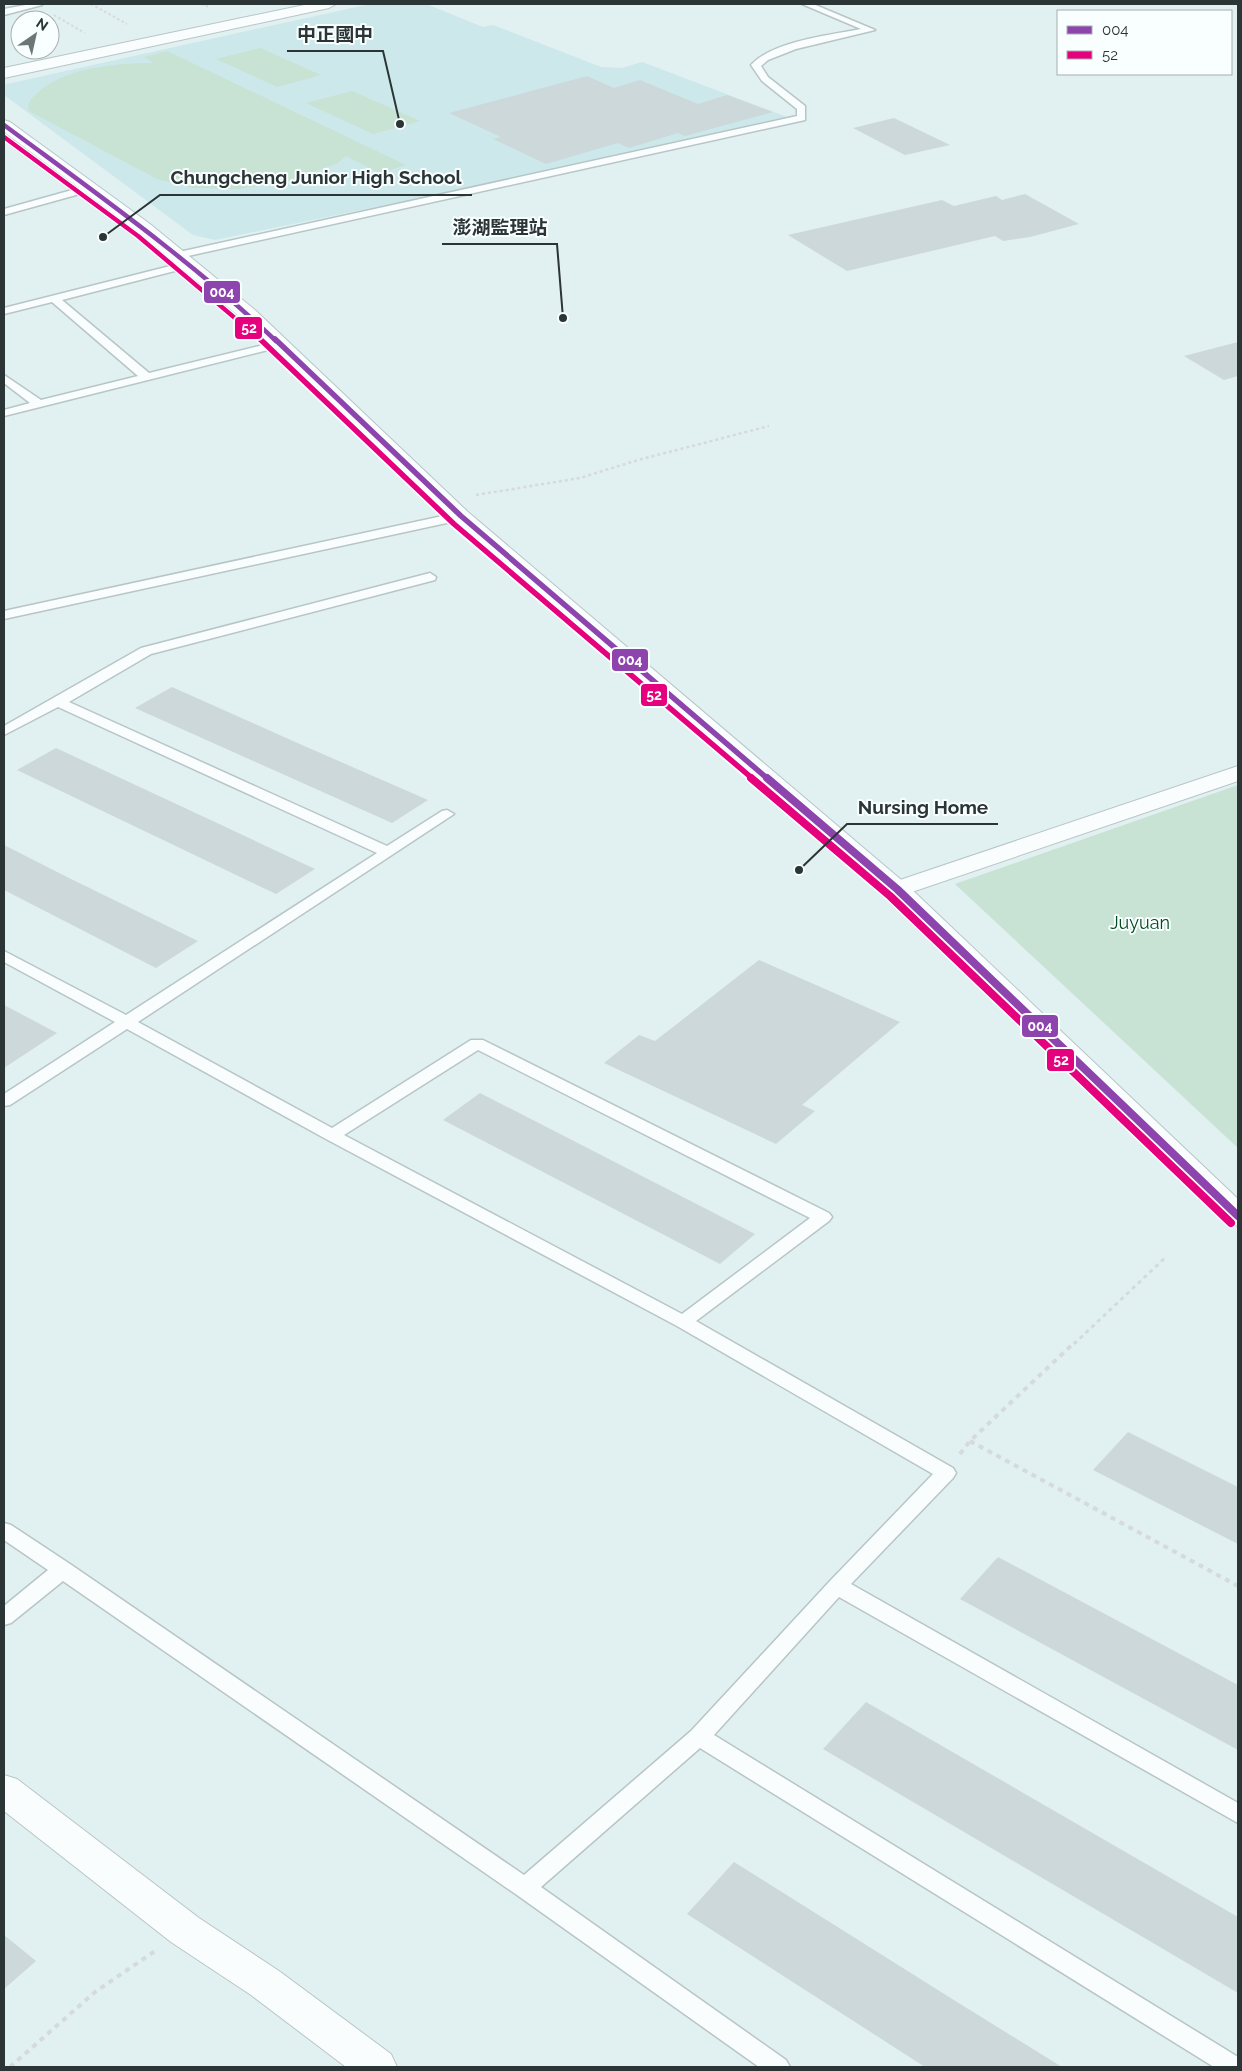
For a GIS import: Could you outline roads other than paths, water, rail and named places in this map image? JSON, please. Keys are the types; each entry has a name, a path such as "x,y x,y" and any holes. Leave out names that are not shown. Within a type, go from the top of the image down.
{"main road":[{"path":"4,73 329,4"},
{"path":"4,125 184,260 280,344 461,516 897,889 1238,1216"},
{"path":"897,889 1238,773"},
{"path":"4,1790 185,1930 264,1983 377,2067"}],"lane":[{"path":"4,310 54,298 184,260 802,118 802,108 765,78 756,65 763,57 786,49 871,30 806,4"},
{"path":"4,12 38,5"},
{"path":"4,212 90,188"},
{"path":"54,298 146,377"},
{"path":"4,413 280,344"},
{"path":"4,378 38,404"},
{"path":"4,615 461,516"},
{"path":"4,731 146,651 430,577"},
{"path":"58,702 387,852"},
{"path":"4,1101 447,814"},
{"path":"4,956 332,1135 683,1322 946,1473 837,1586 699,1737 525,1888"},
{"path":"332,1135 477,1043 823,1217 683,1322"},
{"path":"4,1530 525,1888 778,2067"},
{"path":"4,1617 63,1569"},
{"path":"837,1586 1238,1814"},
{"path":"699,1737 1234,2067"}],"place":[{"name":"中正國中","path":"400,124"},
{"name":"Chungcheng Junior High School","path":"103,237"},
{"name":"澎湖監理站","path":"563,318"},
{"name":"Nursing Home","path":"799,870"}],"park label":[{"name":"Juyuan","path":"1140,922"}]}
